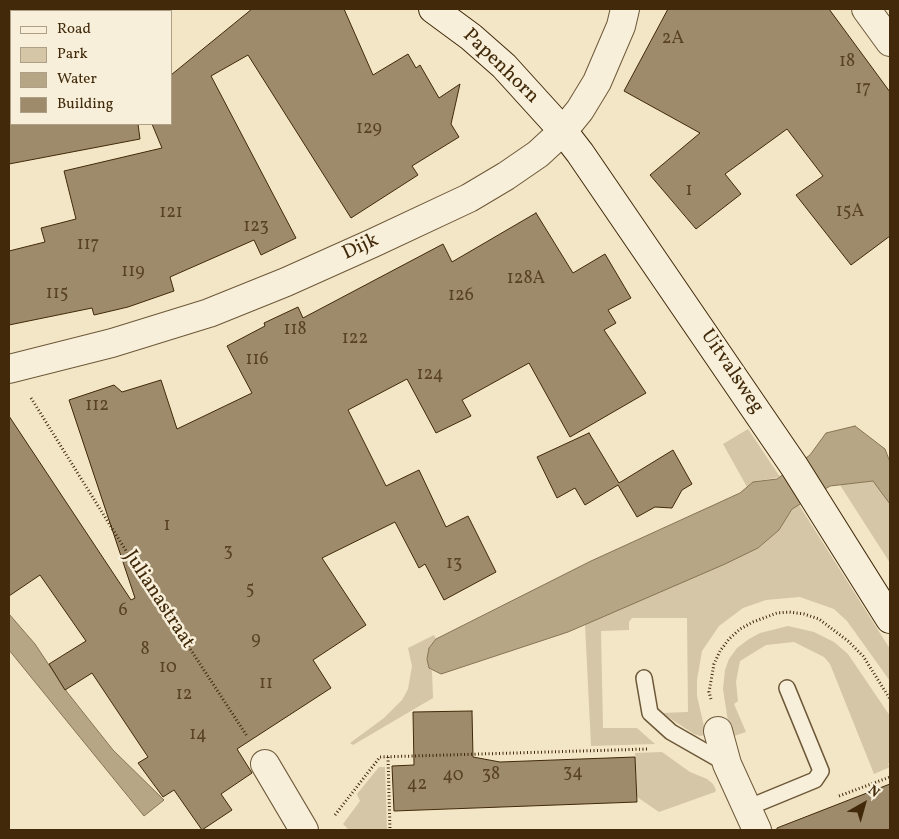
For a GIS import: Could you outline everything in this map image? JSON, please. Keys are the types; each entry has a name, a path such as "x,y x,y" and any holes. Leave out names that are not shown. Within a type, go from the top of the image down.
{"street":[{"name":"Papenhorn","path":"434,9 471,37 504,66 563,131"},
{"name":"Dijk","path":"11,369 112,343 183,321 286,282 469,198 538,154 563,131 597,82 621,26 625,9"},
{"path":"866,9 890,42"},
{"name":"Uitvalsweg","path":"563,131 594,172 794,466 890,619"},
{"path":"718,731 727,764 752,819"},
{"path":"265,764 304,830"}],"lane":[{"path":"644,678 650,713 671,732 727,764"},
{"path":"752,819 815,780 820,771 787,688"}],"path":[{"name":"Julianastraat","path":"11,369 265,764"},
{"path":"718,731 709,692 714,664 720,651 740,629 778,613 804,614 834,629 863,656 890,699"},
{"path":"334,816 380,757 656,749 671,732"},
{"path":"388,757 390,830"}],"green space":[{"path":"748,429 780,477 753,482 747,487 723,444"},
{"path":"873,481 890,504 890,563 840,485"},
{"path":"799,505 890,649 890,681 847,621 834,609 800,597 766,600 743,608 719,626 702,651 697,680 697,696 706,735 700,736 662,713 688,712 687,618 632,618 629,622 629,630 601,631 603,728 637,728 655,744 591,746 585,624 758,548 779,530 792,509"},
{"path":"788,626 814,632 834,642 848,654 890,716 890,762 888,764 890,767 874,774 830,664 824,657 794,642 766,645 740,661 736,682 738,701 734,704 746,732 734,736 730,735 723,689 725,670 729,659 737,648 749,639 760,633"},
{"path":"434,635 436,639 429,648 429,668 432,671 433,698 353,745 350,743 384,718 402,700 408,689 412,666 408,648"},
{"path":"662,752 690,772 707,779 713,784 715,792 659,812 637,797 635,753"},
{"path":"379,767 385,767 387,830 349,830 343,824 360,801 357,794"}],"water":[{"path":"855,426 885,449 890,462 890,504 873,481 830,486 792,509 779,530 758,548 725,564 568,632 441,674 429,668 427,659 429,648 436,639 591,561 740,493 753,482 777,479 810,455 826,433"},
{"path":"9,614 35,644 67,692 113,750 164,800 144,816 9,650"}],"building":[{"path":"252,9 344,9 373,75 408,54 416,68 420,65 439,98 460,84 451,124 459,137 412,166 418,175 351,218 248,55 211,76 296,238 261,255 254,240 170,277 174,291 128,307 94,315 92,308 9,325 9,251 45,242 41,228 76,219 64,171 162,148 152,125 172,125 172,74"},
{"path":"668,9 829,9 890,92 890,236 851,265 796,195 823,176 787,129 725,174 741,194 696,229 650,175 700,133 624,91"},
{"path":"9,124 138,125 140,139 9,164"},
{"path":"536,213 573,273 605,254 631,298 608,310 616,323 604,330 646,393 570,437 529,363 462,400 471,416 436,433 407,379 348,410 386,486 419,470 446,527 468,516 496,572 444,600 425,564 419,568 395,522 322,558 366,625 313,660 331,688 237,749 252,773 221,794 232,810 202,830 174,790 163,797 138,763 148,757 92,673 65,690 49,664 86,641 40,575 9,596 9,416 131,600 135,598 69,400 114,385 122,392 161,380 177,429 252,393 227,346 265,326 264,323 298,307 303,318 443,244 452,262"},
{"path":"589,433 619,483 673,450 692,484 682,490 672,508 655,507 637,517 618,485 585,505 575,488 557,498 537,457"},
{"path":"472,711 473,757 500,762 635,757 637,802 394,811 392,766 414,765 413,712"},
{"path":"890,784 890,830 777,830 777,828"}]}
